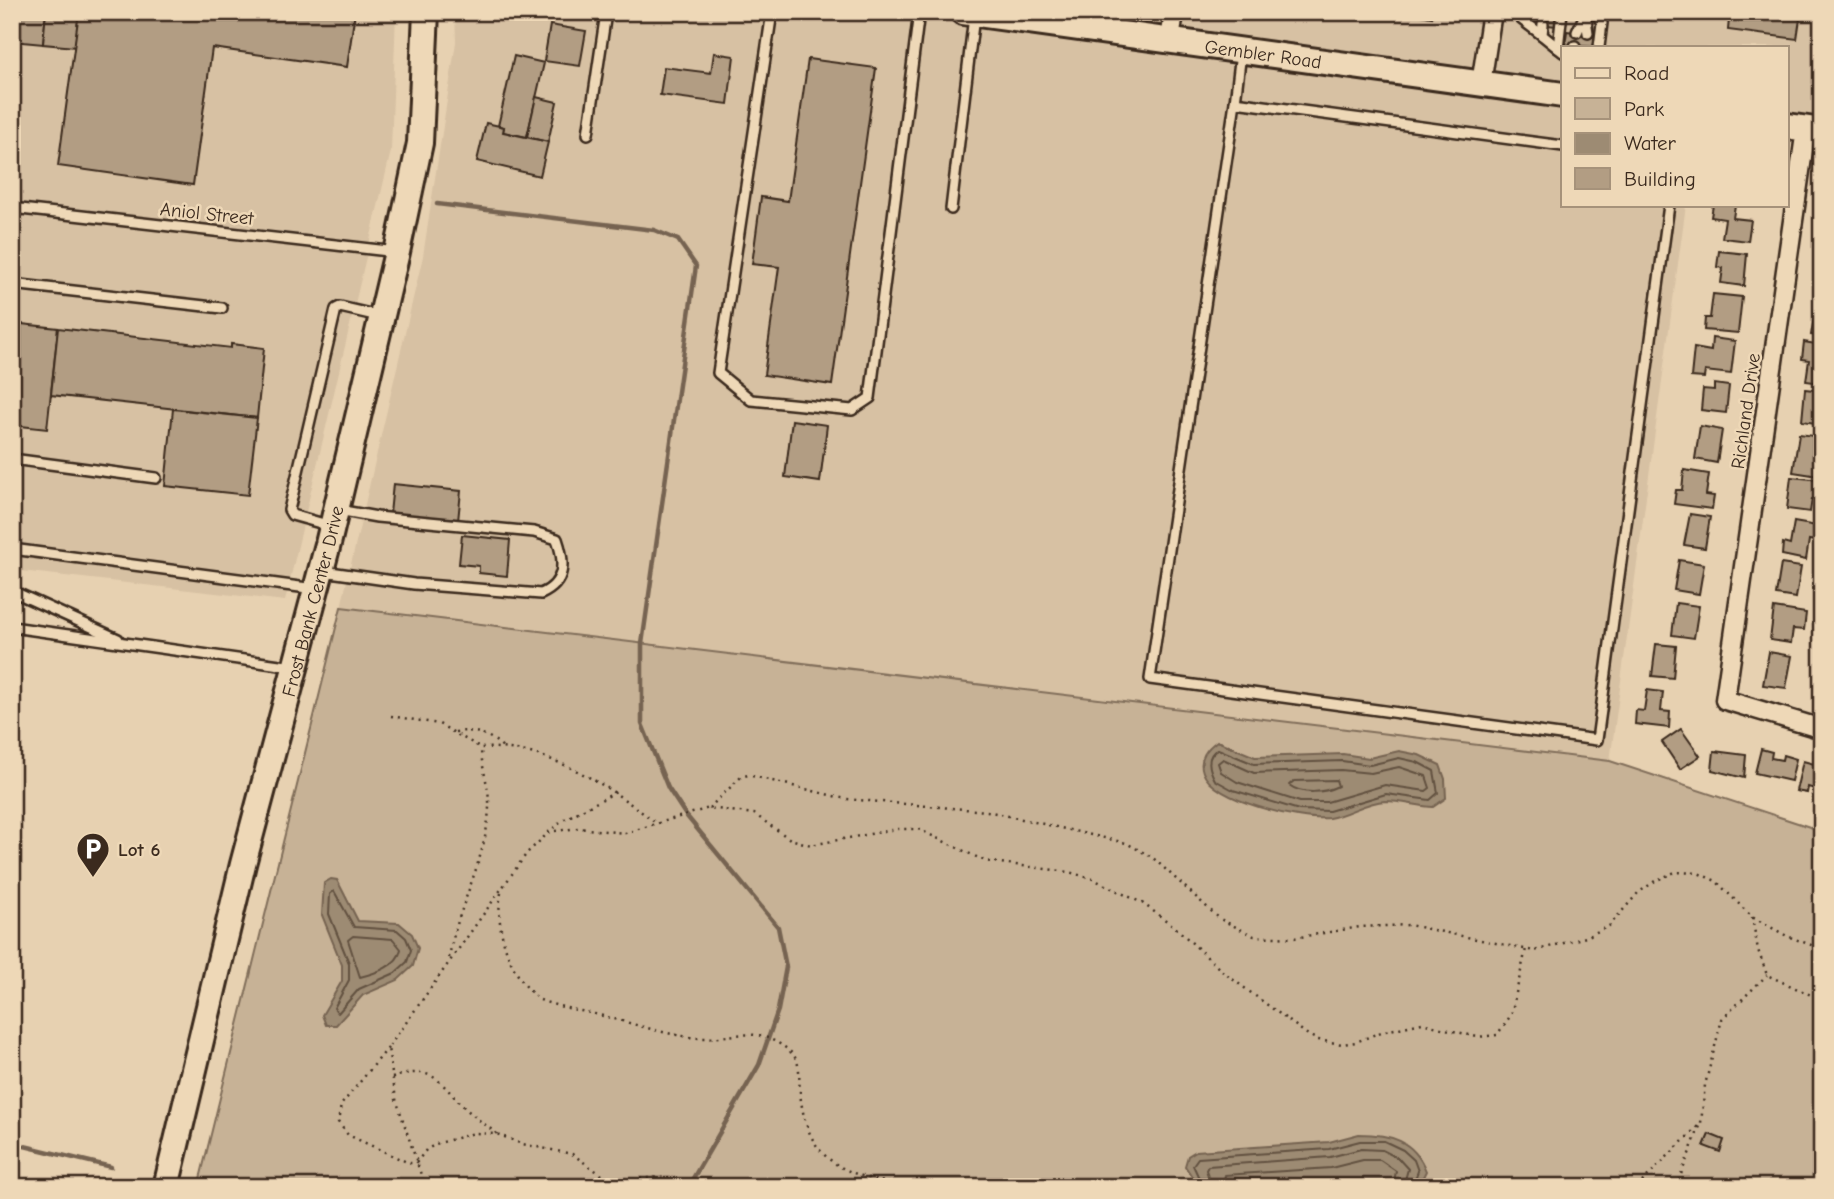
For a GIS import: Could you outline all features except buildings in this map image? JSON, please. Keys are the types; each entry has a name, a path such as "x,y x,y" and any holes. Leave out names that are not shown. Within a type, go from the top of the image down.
{"main road":[{"name":"Frost Bank Center Drive","path":"166,1187 243,864 319,580 397,252 420,143 426,12"},
{"name":"Gembler Road","path":"969,13 1038,18 1170,41 1561,95"}],"street":[{"path":"1170,41 1174,12"},
{"path":"1481,84 1492,12"},
{"name":"Richland Drive","path":"1805,129 1725,700 1822,729"}],"lane":[{"path":"588,134 605,12"},
{"path":"772,12 718,373 751,400 852,410 870,398 919,12"},
{"path":"1522,12 1521,19 1560,50"},
{"path":"1560,50 1562,12"},
{"path":"1596,12 1602,23 1599,46"},
{"path":"951,209 969,13"},
{"path":"1577,32 1585,15"},
{"path":"1585,15 1588,33"},
{"path":"1542,35 1543,24"},
{"path":"1241,51 1150,679 1597,740 1669,206"},
{"path":"1235,102 1561,146"},
{"name":"Aniol Street","path":"12,208 397,252"},
{"path":"12,284 222,308"},
{"path":"12,548 319,580 541,594 553,589 562,573 564,557 557,539 534,532 377,517 292,515 289,510 336,309 340,307 382,317"},
{"path":"12,459 156,478"},
{"path":"12,591 129,644"},
{"path":"12,627 295,667"}],"path":[{"path":"391,716 423,720 455,732 481,748 503,747 556,763 616,792 657,824"},
{"path":"455,732 479,732 492,737 503,747"},
{"path":"449,961 453,936 488,817 489,804 481,748"},
{"path":"709,808 741,777 748,775 846,799 988,811 1104,837 1139,849 1152,857 1220,919 1254,936 1294,938 1360,927 1409,925 1526,948 1547,948 1609,926 1638,893 1655,881 1675,872 1698,873 1716,881 1752,916 1787,936 1822,949"},
{"path":"416,1164 348,1135 338,1122 341,1105 388,1048 501,893 513,871 561,821 616,792"},
{"path":"548,832 578,828 625,833 709,808 754,814 800,843 824,845 880,832 918,830 985,861 1054,868 1093,880 1142,903 1174,926 1223,972 1298,1028 1330,1043 1356,1042 1392,1028 1422,1023 1477,1037 1497,1035 1511,1016 1526,948"},
{"path":"501,893 498,919 502,939 522,982 540,1000 689,1037 756,1033 775,1042 789,1050 800,1065 800,1093 808,1129 818,1152 851,1174 907,1187"},
{"path":"1752,916 1758,950 1767,975 1822,1000"},
{"path":"1676,1187 1701,1123 1705,1085 1722,1019 1767,975"},
{"path":"388,1048 392,1078 425,1187"},
{"path":"392,1078 415,1072 436,1077 466,1109 497,1134 522,1144 572,1154 612,1182 661,1176 676,1178 689,1187"},
{"path":"1637,1187 1701,1123"},
{"path":"416,1164 426,1150 436,1144 474,1133 497,1134"},
{"path":"849,1187 851,1174"},
{"path":"821,1187 830,1187"}],"shaded area":[{"path":"12,12 396,12 391,151 285,601 12,570"},
{"path":"455,12 1822,12 1822,150 1788,145 1788,46 1561,46 1561,206 1686,206 1610,761 341,607 423,256 456,42"}],"green space":[{"path":"341,607 1610,761 1822,831 1822,1187 198,1187"}],"water":[{"path":"1217,741 1255,757 1343,754 1369,758 1399,751 1419,755 1440,765 1445,779 1446,798 1433,807 1391,801 1378,802 1329,818 1279,812 1239,800 1210,782 1203,772 1202,763 1207,750"},
{"path":"331,879 337,880 358,921 399,923 412,934 418,948 413,966 398,980 363,995 336,1025 326,1025 322,1015 342,981 342,965 322,915 324,883"},
{"path":"1359,1134 1391,1138 1415,1152 1426,1171 1418,1187 1199,1187 1185,1166 1188,1156 1196,1151 1329,1142"}],"waterway":[{"path":"437,204 654,230 678,240 696,266 642,644 642,724 668,788 685,814 778,927 786,967 778,1010 759,1065 688,1187"},
{"path":"12,1143 111,1167"},
{"path":"192,1186 196,1187"}],"place":[{"name":"Lot 6","path":"93,879"}]}
